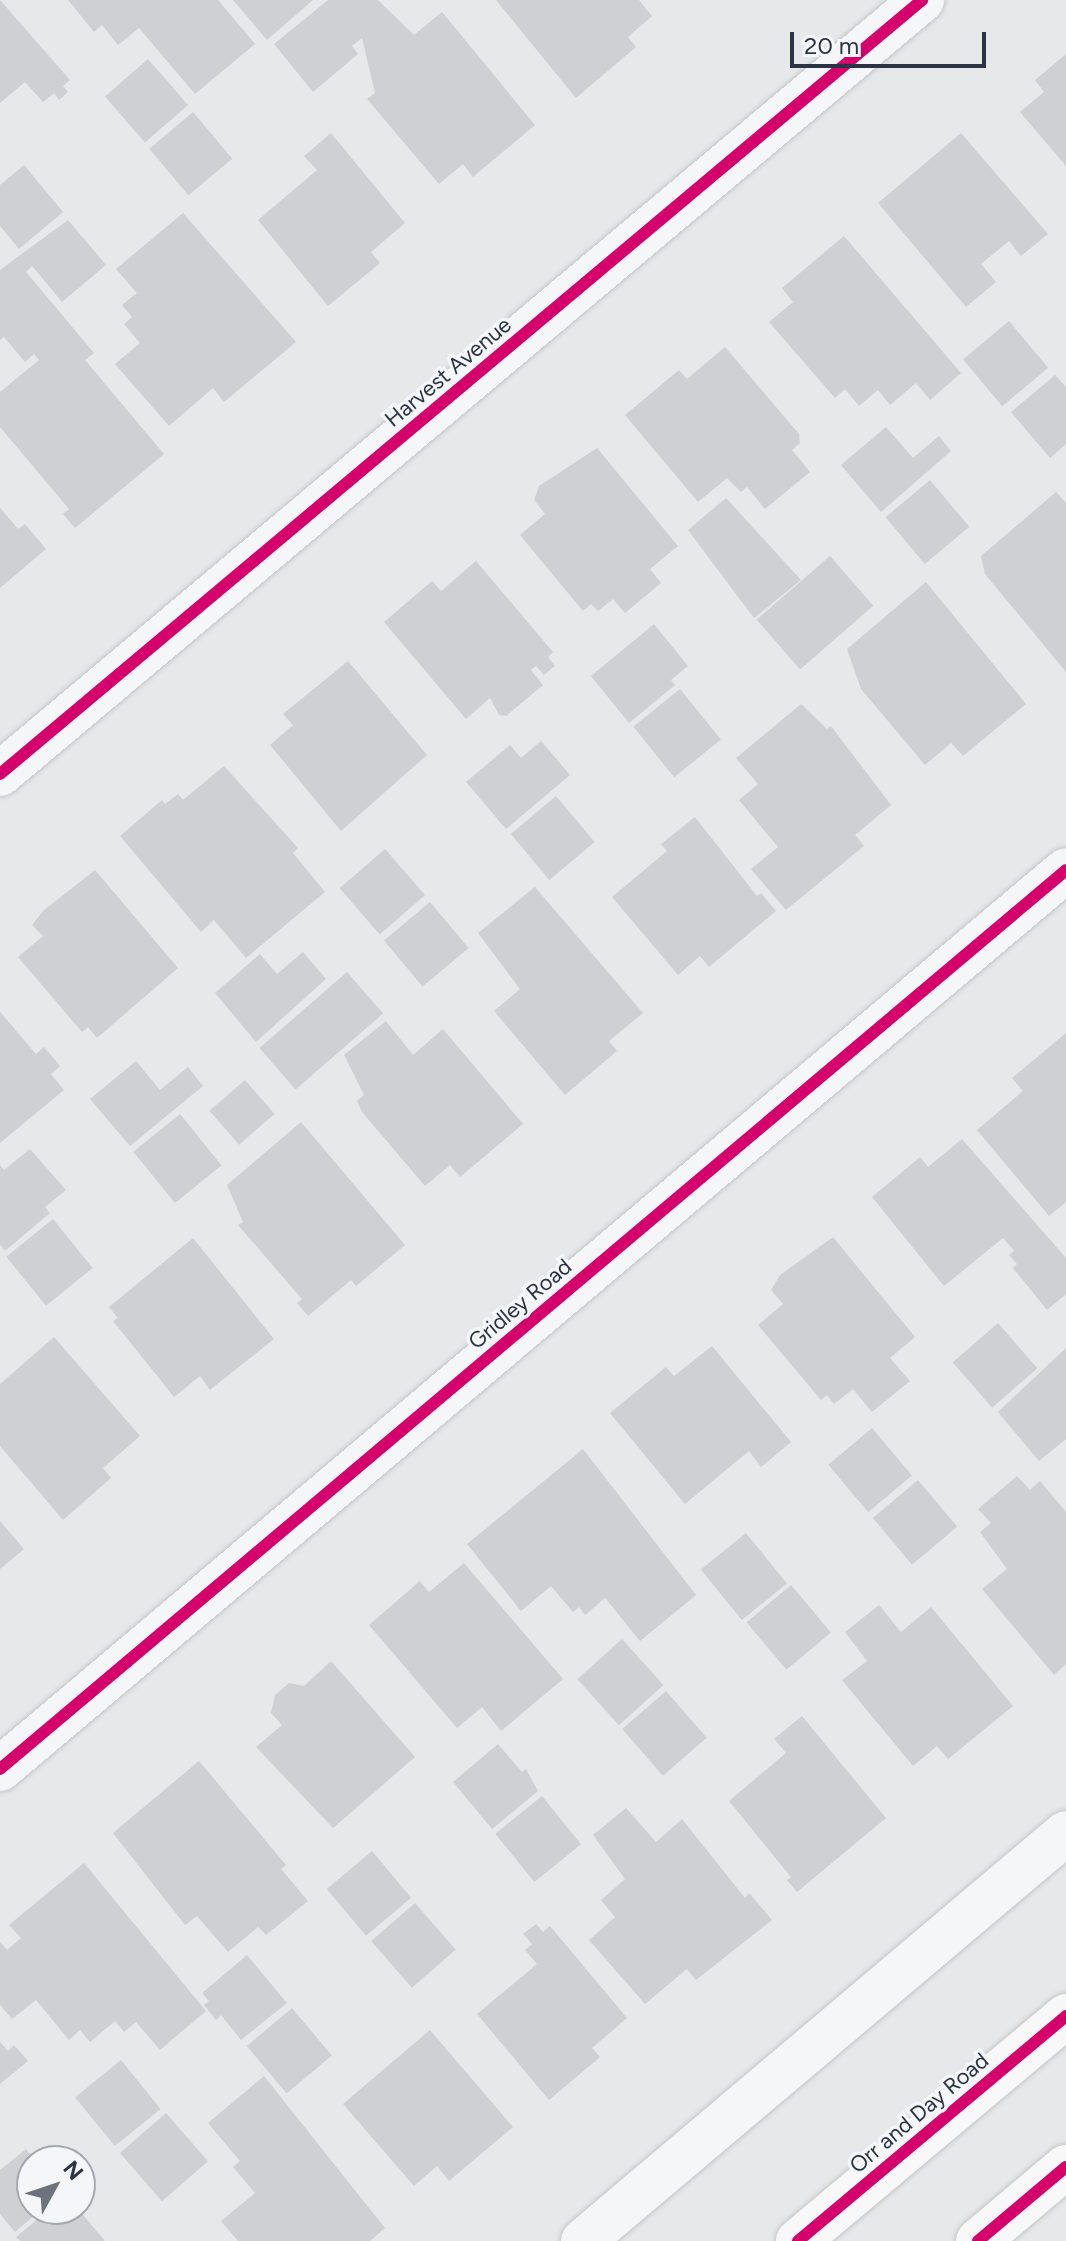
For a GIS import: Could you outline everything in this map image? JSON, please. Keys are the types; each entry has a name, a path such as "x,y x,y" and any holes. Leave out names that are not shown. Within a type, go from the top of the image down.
{"main road":[{"name":"Orr and Day Road","path":"798,2241 1066,2016"},
{"path":"978,2241 1066,2167"}],"street":[{"name":"Harvest Avenue","path":"0,774 922,0"},
{"name":"Gridley Road","path":"0,1769 1066,870"},
{"path":"583,2241 1066,1833"}],"building":[{"path":"0,0 70,80 63,86 68,92 59,100 54,93 43,102 25,82 0,103"},
{"path":"68,0 218,0 255,44 195,94 139,28 118,45 102,25 94,32"},
{"path":"233,0 313,0 267,40"},
{"path":"328,0 378,0 414,35 442,12 535,125 473,177 463,164 439,184 367,99 375,93 362,38 352,46 358,54 313,92 274,44"},
{"path":"496,0 639,0 652,16 628,37 636,47 576,98"},
{"path":"1066,54 1066,166 1020,112 1044,92 1035,80"},
{"path":"148,59 188,105 145,142 105,96"},
{"path":"193,112 232,159 189,195 149,149"},
{"path":"331,133 405,223 371,252 380,263 328,306 258,220 317,170 304,156"},
{"path":"961,133 1048,234 1021,256 1009,241 981,264 996,282 966,307 878,203"},
{"path":"24,165 63,212 19,249 0,226 0,185"},
{"path":"183,213 296,342 224,402 213,388 169,426 115,364 140,343 124,324 132,317 122,305 137,293 116,269"},
{"path":"68,220 106,265 62,302 32,266 26,272 94,353 85,360 164,454 75,528 63,514 69,509 0,427 0,392 39,360 34,354 25,362 4,337 0,340 0,270"},
{"path":"844,236 961,373 930,400 916,383 890,405 878,390 859,406 845,389 835,398 769,322 793,302 782,288"},
{"path":"1009,321 1048,368 1002,406 963,360"},
{"path":"725,347 799,434 800,443 792,450 810,472 765,509 747,487 741,492 727,478 698,502 625,415 679,370 687,379"},
{"path":"1055,375 1066,387 1066,444 1050,458 1011,412"},
{"path":"886,427 913,458 939,436 951,451 881,512 841,465"},
{"path":"597,448 678,546 650,569 661,583 625,613 613,599 598,611 591,604 583,611 520,535 545,514 534,500 539,486"},
{"path":"930,480 969,527 925,564 886,517"},
{"path":"1056,492 1066,503 1066,672 985,574 981,556"},
{"path":"726,498 801,580 754,618 688,530"},
{"path":"0,508 18,529 25,524 46,549 0,588"},
{"path":"830,556 873,606 800,669 757,620"},
{"path":"476,561 553,652 548,657 555,666 544,675 536,666 531,670 543,685 506,716 499,715 490,698 466,719 384,622 432,581 441,591"},
{"path":"926,582 1026,704 963,756 951,743 925,765 861,689 847,649"},
{"path":"654,624 688,666 671,680 675,685 629,723 591,676"},
{"path":"348,661 427,755 341,831 270,745 293,725 283,714"},
{"path":"680,689 721,740 674,777 633,727"},
{"path":"801,704 827,729 831,726 891,805 855,835 864,846 786,910 751,869 778,847 739,800 758,784 736,758"},
{"path":"541,741 570,775 506,829 466,782 510,745 521,758"},
{"path":"224,766 298,848 293,853 325,892 246,958 214,920 201,932 120,836 162,800 165,804 178,794 183,800"},
{"path":"556,796 595,842 549,880 511,834"},
{"path":"695,817 757,896 761,893 776,911 709,967 700,956 678,975 612,897 667,851 661,844"},
{"path":"385,849 425,895 380,934 340,888"},
{"path":"95,870 178,968 97,1038 88,1027 82,1032 18,957 43,936 32,925 43,911"},
{"path":"535,887 643,1013 609,1041 617,1051 565,1095 494,1011 520,989 478,933"},
{"path":"430,902 469,948 423,987 384,941"},
{"path":"303,952 326,979 256,1042 215,993 260,954 277,974"},
{"path":"347,972 383,1014 296,1090 259,1048"},
{"path":"0,1012 36,1054 44,1047 60,1066 51,1074 64,1090 0,1143"},
{"path":"386,1021 413,1055 443,1029 523,1124 460,1177 450,1165 425,1186 362,1112 357,1101 364,1095 344,1055"},
{"path":"1066,1033 1066,1202 1049,1216 977,1130 1023,1091 1012,1078"},
{"path":"136,1061 160,1090 188,1067 203,1086 130,1146 90,1099"},
{"path":"245,1080 275,1114 239,1145 210,1111"},
{"path":"180,1114 222,1165 175,1203 133,1152"},
{"path":"301,1122 405,1245 356,1286 351,1280 308,1316 297,1303 302,1299 238,1225 243,1222 227,1185"},
{"path":"962,1139 1066,1258 1066,1294 1047,1310 1013,1268 1017,1264 1009,1255 1014,1251 1003,1238 944,1286 872,1197 920,1157 928,1167"},
{"path":"30,1149 66,1190 45,1207 50,1213 5,1251 0,1245 0,1165 4,1170"},
{"path":"53,1219 93,1268 46,1306 6,1257"},
{"path":"833,1237 915,1337 890,1358 910,1381 872,1412 853,1389 834,1404 827,1395 821,1400 758,1325 783,1304 771,1290 780,1275"},
{"path":"193,1238 274,1339 210,1390 200,1376 174,1397 113,1321 118,1318 109,1307"},
{"path":"998,1323 1037,1368 992,1408 953,1362"},
{"path":"54,1337 140,1436 103,1468 111,1478 63,1520 0,1446 0,1384"},
{"path":"712,1346 791,1442 761,1467 749,1451 685,1504 610,1413 666,1367 674,1376"},
{"path":"1066,1348 1066,1439 1039,1461 998,1412"},
{"path":"872,1428 912,1475 868,1512 828,1465"},
{"path":"583,1449 696,1595 640,1641 605,1598 585,1615 579,1607 573,1612 551,1586 521,1611 467,1544"},
{"path":"1017,1476 1030,1490 1040,1481 1066,1512 1066,1664 1054,1675 982,1589 1007,1569 980,1532 991,1523 978,1509"},
{"path":"918,1480 957,1527 912,1565 873,1518"},
{"path":"0,1521 24,1549 0,1569"},
{"path":"746,1533 787,1584 742,1620 701,1570"},
{"path":"464,1563 563,1679 501,1731 482,1707 457,1728 369,1625 420,1581 429,1592"},
{"path":"791,1585 831,1632 786,1670 747,1622"},
{"path":"879,1605 901,1632 931,1607 1013,1706 948,1759 937,1746 913,1766 842,1680 867,1661 845,1632"},
{"path":"622,1639 663,1685 619,1725 577,1679"},
{"path":"331,1661 415,1757 333,1828 256,1747 282,1725 271,1713 275,1695 289,1683 304,1686"},
{"path":"666,1691 707,1738 663,1776 622,1729"},
{"path":"802,1716 886,1818 797,1892 787,1880 791,1877 729,1801 786,1753 774,1739"},
{"path":"498,1744 522,1772 526,1769 538,1791 492,1829 453,1782"},
{"path":"199,1761 286,1865 281,1869 308,1901 266,1935 258,1927 228,1952 197,1916 185,1925 113,1833"},
{"path":"542,1796 581,1844 534,1882 495,1834"},
{"path":"626,1808 656,1842 682,1819 745,1898 749,1893 772,1920 696,1980 687,1969 645,2004 589,1940 615,1917 601,1900 625,1879 593,1835"},
{"path":"372,1851 411,1898 366,1936 327,1889"},
{"path":"84,1863 206,2011 160,2050 136,2022 124,2032 115,2021 90,2042 80,2030 69,2040 36,2000 12,2019 0,2005 0,1942 7,1950 21,1938 9,1925"},
{"path":"415,1903 456,1950 412,1988 371,1941"},
{"path":"536,1924 543,1932 550,1926 627,2018 592,2048 600,2057 549,2100 477,2014 537,1964 525,1950 532,1944 523,1934"},
{"path":"247,1955 287,2003 241,2040 221,2015 216,2020 204,2005 209,2001 202,1993"},
{"path":"292,2008 332,2055 287,2093 247,2046"},
{"path":"430,2030 513,2127 449,2181 437,2166 414,2186 343,2104"},
{"path":"0,2042 8,2051 14,2045 28,2061 0,2084"},
{"path":"121,2060 161,2109 115,2146 75,2097"},
{"path":"264,2076 385,2228 370,2241 238,2241 221,2221 255,2193 233,2167 240,2161 208,2123"},
{"path":"166,2113 208,2161 162,2201 120,2153"},
{"path":"16,2157 16,2225 23,2225 15,2232 0,2214 0,2170"},
{"path":"31,2225 92,2225 105,2241 20,2241 16,2237"}],"cycle path":[{"path":"0,774 922,0"},
{"path":"0,1769 1066,870"},
{"path":"798,2241 1066,2016"},
{"path":"978,2241 1066,2167"}]}
